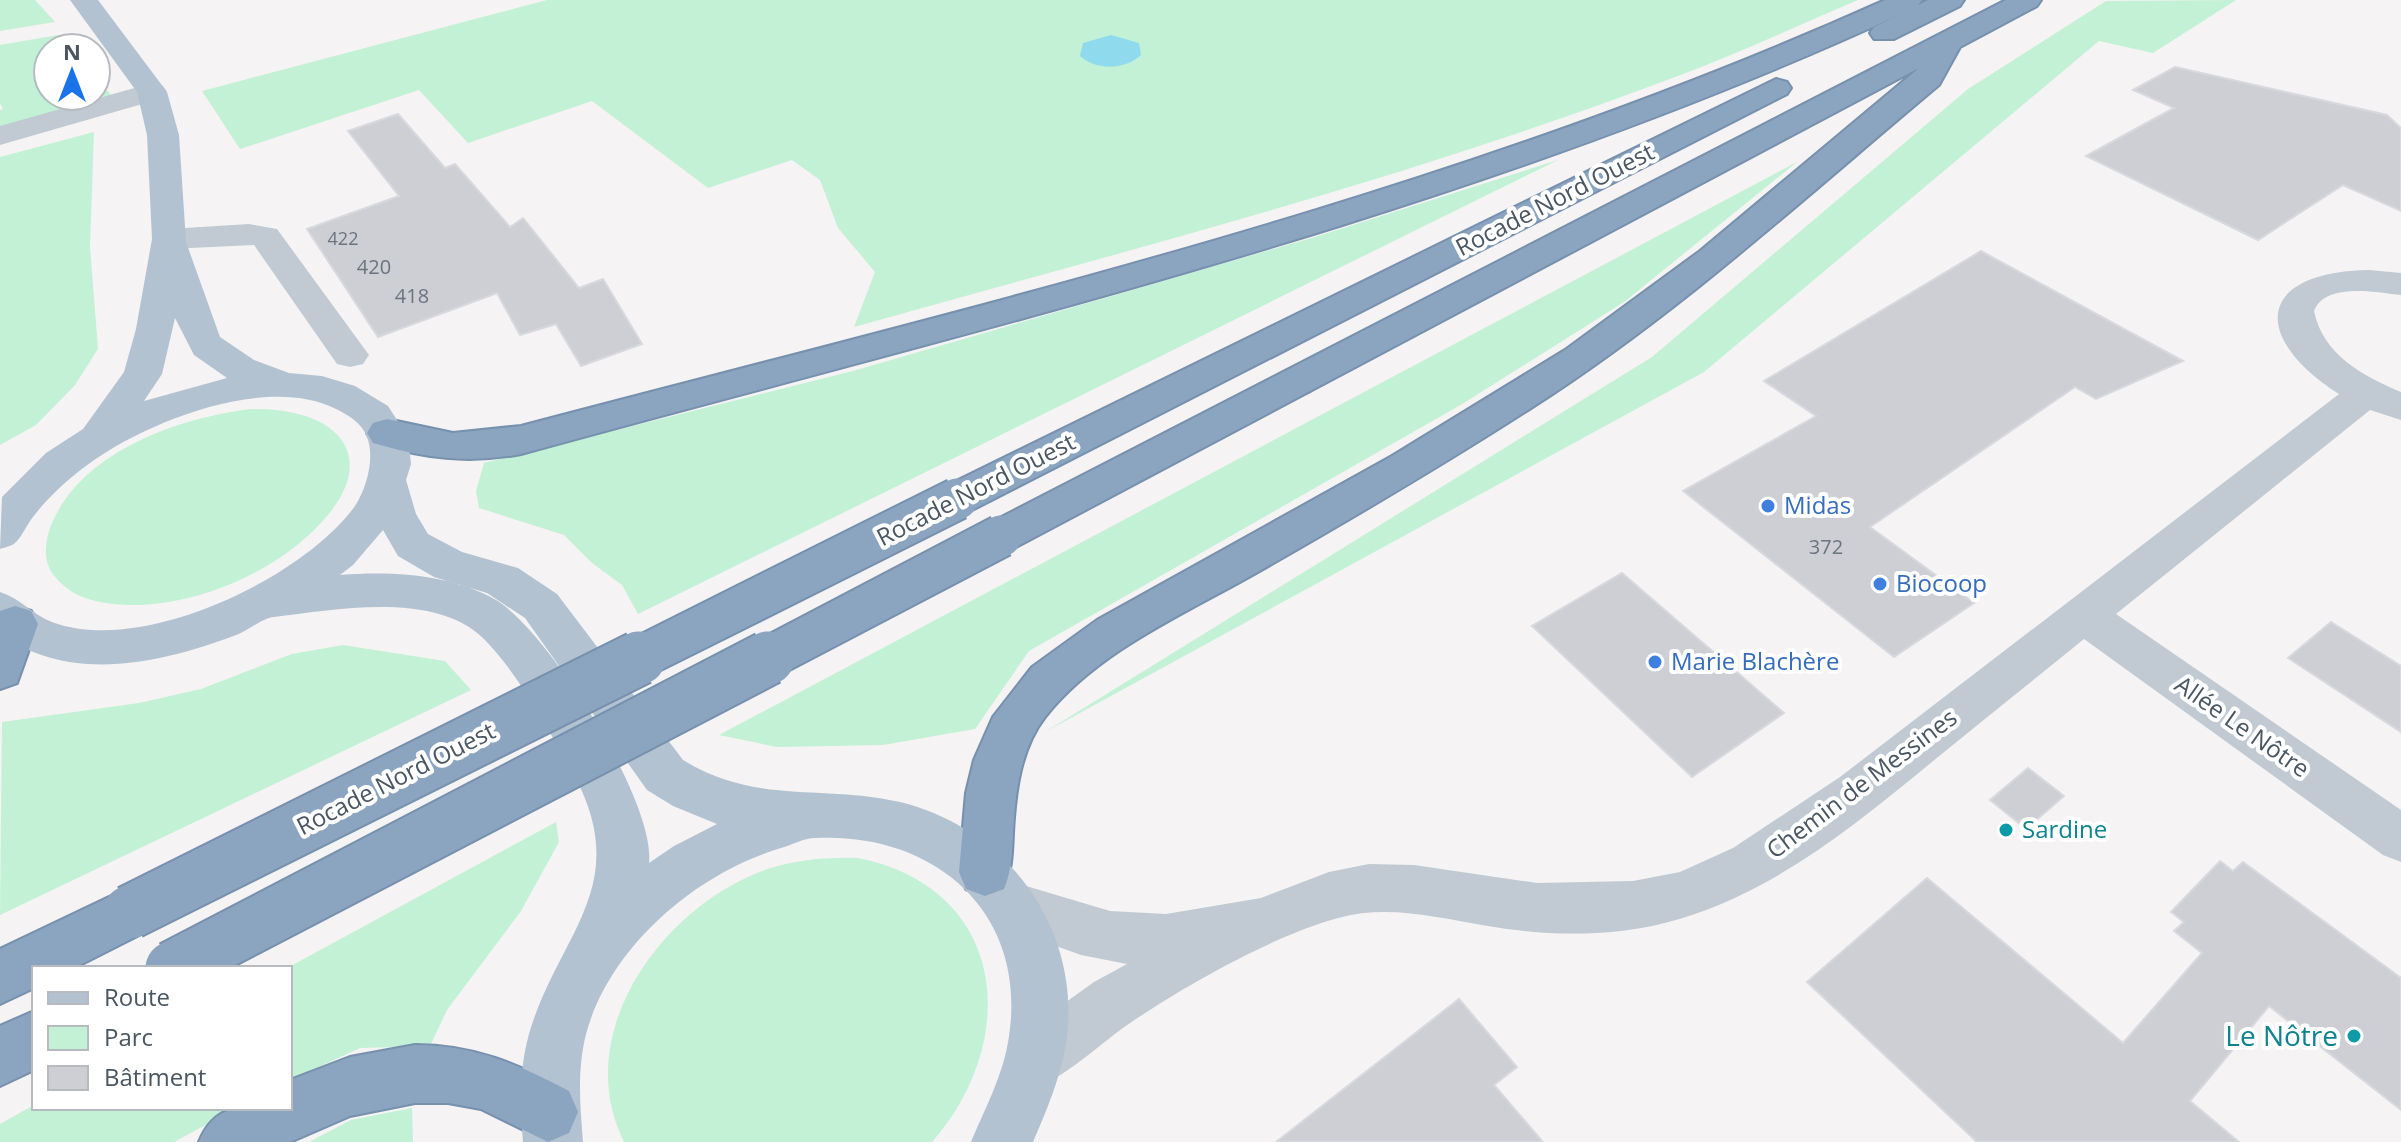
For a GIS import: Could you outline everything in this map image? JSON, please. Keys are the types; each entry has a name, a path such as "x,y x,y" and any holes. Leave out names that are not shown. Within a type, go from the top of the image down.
{"highway":[{"path":"387,433 437,448 464,450 521,440 1089,286 1329,216 1601,128 1718,84 1908,0"},
{"name":"Rocade Nord Ouest","path":"0,977 1950,0"},
{"name":"Rocade Nord Ouest","path":"176,966 2027,0"},
{"path":"999,889 987,809 999,754 1031,699 1064,665 1113,633 1457,436 1580,358 1702,268 1928,79 1949,40"},
{"path":"0,670 7,617"},
{"path":"0,1057 32,1040"},
{"path":"229,1142 326,1094 385,1078 441,1073 483,1080 551,1127"}],"main road":[{"path":"84,0 152,92 163,135 169,239 155,329 143,374 133,393 95,441"},
{"path":"169,239 199,333 208,347 234,365 285,386"},
{"path":"0,533 12,513 44,479 95,441 180,402 245,388 285,386 320,389 350,399 372,413 387,433 392,457 388,484 374,512 345,547 303,581 263,605 208,628 122,646 50,641 7,617"},
{"path":"388,484 395,515 413,545 449,565 502,580 541,606 658,766 676,783 719,805 752,812 875,819 916,829 953,846 999,889 1031,946 1040,989 1020,1112"},
{"path":"263,605 328,593 397,592 457,601 481,611 499,625 601,777 617,808 624,842 622,875 593,959"},
{"path":"551,1127 550,1073 558,1033 579,982 627,916 689,864 759,831 831,818"}],"street":[{"path":"0,136 152,92"},
{"path":"169,239 249,234 265,236 350,355"},
{"path":"2384,400 2331,368 2305,342 2296,318 2297,308 2309,292 2334,282 2370,280 2401,284"},
{"name":"Chemin de Messines","path":"1020,1112 1114,1001 1203,951 1335,894 1366,888 1398,887 1490,902 1580,909 1642,905 1686,894 1748,867 1794,838 2084,615 2384,400"},
{"path":"0,501 44,479"},
{"name":"Allée Le Nôtre","path":"2084,615 2401,839"},
{"name":"Chemin de Messines","path":"999,889 1071,929 1139,942 1201,939 1265,922"}],"green space":[{"path":"0,0 35,0 55,22 0,31"},
{"path":"547,0 1858,0 1698,68 1472,148 1164,241 854,327 875,272 838,228 820,180 792,160 708,188 592,101 468,143 419,90 240,149 202,91"},
{"path":"2236,0 2153,53 2099,41 1704,372 1045,732 1652,357 1968,89 2106,1"},
{"path":"32,40 32,112 56,112 0,129 0,110 3,109 0,103 0,45"},
{"path":"94,132 90,247 98,349 75,385 36,425 0,445 0,157"},
{"path":"1558,160 638,614 622,585 592,563 564,535 479,508 476,491 484,463 853,371 1315,237"},
{"path":"1797,162 1624,302 1464,403 1029,651 975,729 883,745 777,747 719,735"},
{"path":"251,409 309,417 330,428 344,443 350,461 347,483 335,506 294,548 251,575 227,585 203,594 153,604 100,602 72,592 52,574 46,548 50,528 64,501 83,479 107,459 163,431 193,421"},
{"path":"343,645 445,661 471,690 0,915 2,722 139,703 201,689 292,654"},
{"path":"556,822 559,842 521,911 447,1010 430,1046 360,1048 292,1079 291,966"},
{"path":"858,858 908,875 945,901 971,934 985,973 987,1015 979,1058 961,1101 932,1142 624,1142 610,1102 608,1061 617,1021 634,983 657,948 687,917 721,892 757,873 807,860"},
{"path":"32,1106 32,1110 233,1110 174,1142 0,1142 0,1124"},
{"path":"412,1108 413,1142 309,1142 351,1120"}],"water":[{"path":"1111,35 1139,43 1141,55 1127,64 1110,67 1094,64 1080,56 1083,43"}],"building":[{"path":"2175,67 2387,115 2401,128 2401,211 2343,185 2258,240 2086,156 2174,108 2133,90"},
{"path":"398,114 445,168 455,164 510,227 523,218 579,288 603,279 642,344 581,366 556,324 520,335 497,293 378,337 307,229 399,196 348,131"},
{"path":"1981,251 2183,361 2096,399 2075,387 1870,527 1974,603 1894,657 1683,491 1816,416 1764,381"},
{"path":"1622,573 1784,713 1692,777 1532,626"},
{"path":"2331,622 2401,666 2401,732 2288,658"},
{"path":"2028,768 2064,796 2026,829 1990,800"},
{"path":"2220,861 2233,871 2243,862 2401,978 2401,1110 2269,1006 2190,1101 2239,1142 1977,1142 1807,982 1927,878 2123,1043 2202,953 2174,931 2184,922 2171,912"},
{"path":"1459,999 1517,1067 1494,1085 1543,1142 1276,1142"}],"place":[{"name":"Midas","path":"1768,506"},
{"name":"Biocoop","path":"1880,584"},
{"name":"Marie Blachère","path":"1655,662"},
{"name":"Sardine","path":"2006,830"},
{"name":"Le Nôtre","path":"2354,1036"}]}
